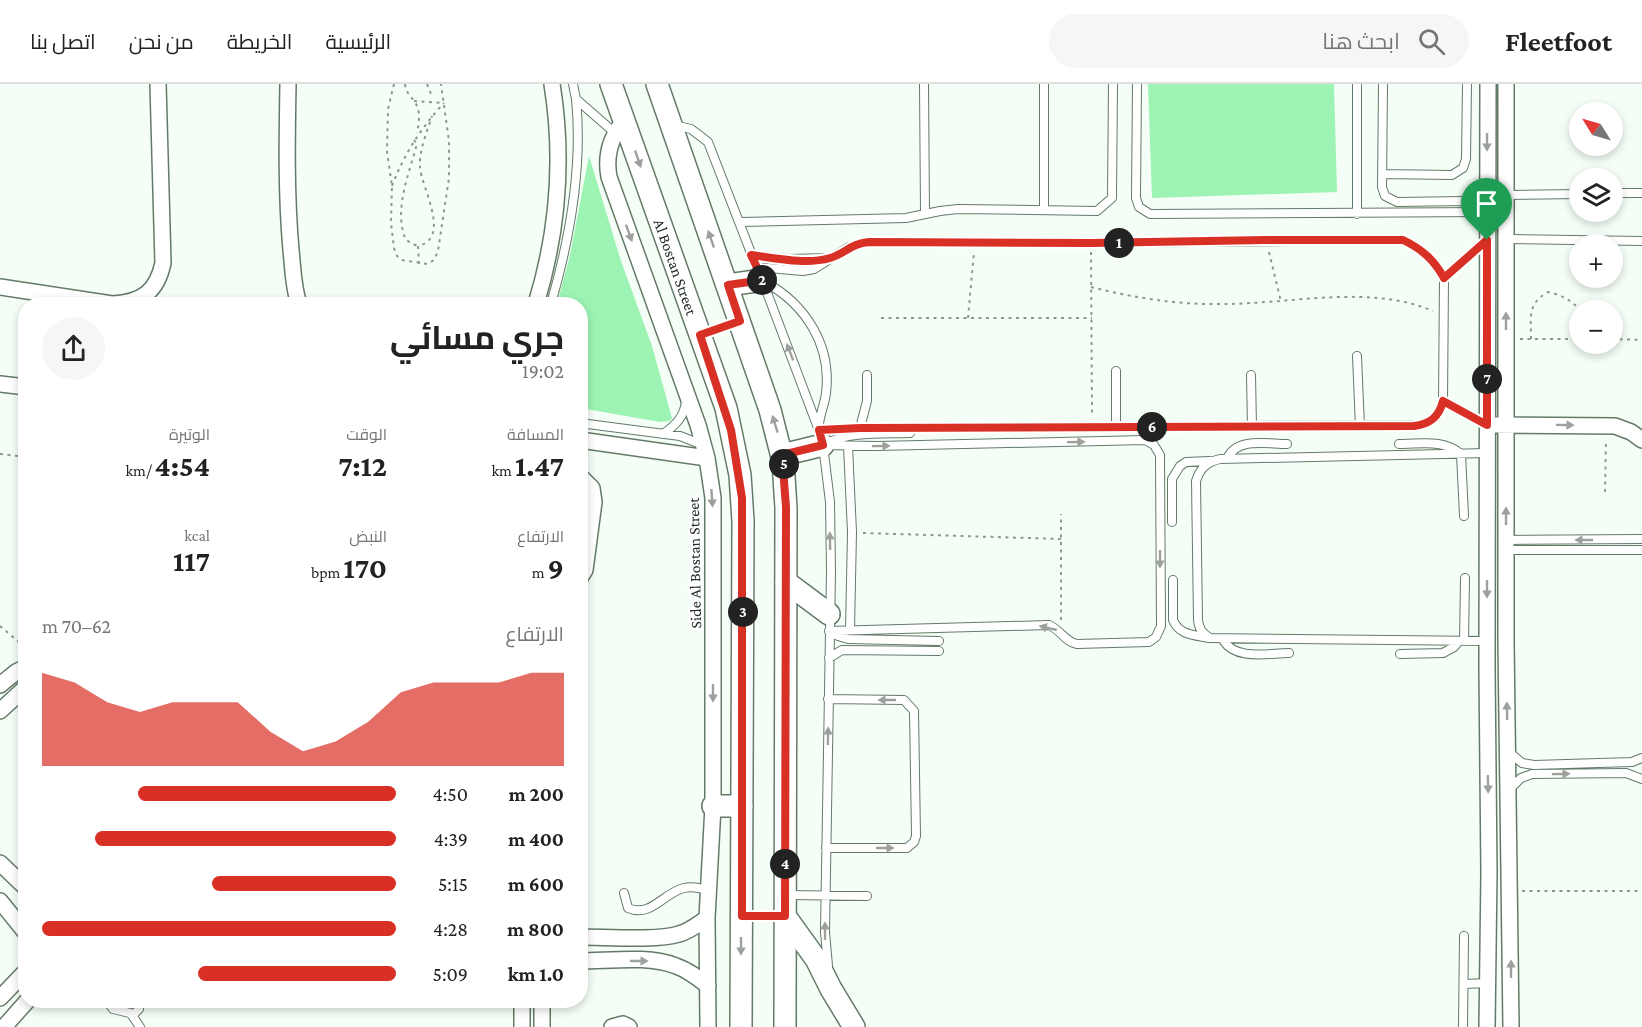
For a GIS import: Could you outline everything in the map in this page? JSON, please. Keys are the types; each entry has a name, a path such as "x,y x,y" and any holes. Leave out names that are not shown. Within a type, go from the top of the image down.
{"street":[{"path":"141,297 151,290 160,278 163,262 158,84"},
{"path":"288,84 287,165 290,236 297,297"},
{"path":"538,297 550,254 557,203 558,143 552,84"},
{"name":"Al Bostan Street","path":"611,84 620,126 726,408 736,452 743,521 741,1027"},
{"path":"657,84 773,418 782,455 786,493 785,1027"},
{"path":"1487,1027 1489,873 1488,84"},
{"path":"1506,84 1506,669 1511,1027"},
{"name":"Side Al Bostan Street","path":"620,126 607,159 609,177 705,452 714,518 713,806 707,918 708,1027"},
{"path":"1488,195 1506,195"},
{"path":"1487,240 1506,240"},
{"path":"728,285 760,274"},
{"path":"0,286 69,297"},
{"path":"0,384 18,386"},
{"path":"1487,425 1607,426 1623,428 1642,440"},
{"path":"782,455 820,434"},
{"path":"588,441 705,452"},
{"path":"1487,453 1506,455"},
{"path":"588,484 592,488 594,502 588,547"},
{"path":"786,582 829,622"},
{"path":"1487,641 1506,642"},
{"path":"1487,669 1506,669"},
{"path":"0,685 18,671"},
{"path":"0,711 18,694"},
{"path":"713,806 742,806"},
{"path":"0,863 18,880"},
{"path":"1489,873 1510,872"},
{"path":"0,901 18,923"},
{"path":"785,906 854,1027"},
{"path":"588,937 678,934 694,928 707,918"},
{"path":"588,961 659,961 677,966 708,986"},
{"path":"0,998 18,979"},
{"path":"4,1027 21,1008"},
{"path":"522,1008 522,1027"},
{"path":"542,1008 542,1027"},
{"path":"612,1027 623,1024 629,1027"}],"lane":[{"path":"553,297 567,237 575,187 578,149 576,99 573,84"},
{"path":"924,84 925,213"},
{"path":"1044,84 1044,210"},
{"path":"740,222 906,218 958,209 1097,211 1113,198 1113,84"},
{"path":"1137,84 1136,198 1139,207 1145,213 1154,215 1487,212"},
{"path":"1357,84 1358,214"},
{"path":"1383,84 1383,192 1392,201 1464,201 1470,206 1471,212"},
{"path":"1382,174 1452,175 1463,168 1466,159 1467,84"},
{"path":"576,99 620,126"},
{"path":"670,124 691,129 708,142 820,434 830,502 825,946 831,989"},
{"path":"1623,193 1642,193"},
{"path":"1506,195 1569,194"},
{"path":"760,274 803,271 822,266 831,257 858,243 1403,240 1428,255 1444,278 1443,401 1436,417 1422,425 860,428 820,434"},
{"path":"1444,278 1487,240"},
{"path":"1506,240 1642,241"},
{"path":"751,255 801,260 831,257"},
{"path":"760,274 801,310 814,329 823,350 827,372 820,434"},
{"path":"1357,356 1360,427"},
{"path":"1116,371 1116,426"},
{"path":"860,428 867,400 867,375"},
{"path":"1251,375 1252,427"},
{"path":"663,434 678,422 683,414 687,395"},
{"path":"1443,401 1487,425"},
{"path":"588,424 688,438 705,452"},
{"path":"820,434 842,437 914,433"},
{"path":"820,434 848,446 1145,440 1154,445 1160,455 1161,626 1153,640 1145,643 1077,644 1068,641 1049,625 850,630 829,622"},
{"path":"1227,459 1235,447 1242,444 1287,444"},
{"path":"1400,444 1443,444 1454,447 1461,454 1464,516"},
{"path":"848,446 852,532 850,630"},
{"path":"1172,522 1172,479 1186,462 1487,453"},
{"path":"1210,638 1203,634 1198,620 1196,481 1198,473 1212,461"},
{"path":"1506,545 1642,539"},
{"path":"1506,545 1642,550"},
{"path":"1400,654 1443,653 1461,641 1465,578"},
{"path":"1173,580 1173,620 1176,626 1187,634 1223,640 1487,641"},
{"path":"829,622 838,636 848,639 939,641"},
{"path":"1223,640 1234,651 1242,653 1289,653"},
{"path":"829,658 842,650 939,651"},
{"path":"826,848 907,848 914,842 916,836 914,711 912,706 904,700 828,699"},
{"path":"1508,751 1522,763 1534,765 1632,762 1642,758"},
{"path":"1509,791 1521,778 1532,774 1626,773 1642,779"},
{"path":"624,892 628,908 640,911 654,906 684,888 708,890"},
{"path":"785,906 826,896 867,896"},
{"path":"1463,1027 1464,936"},
{"path":"1464,984 1488,983"},
{"path":"112,1008 131,1014 134,1014 139,1008"},
{"path":"131,1014 140,1027"}],"path":[{"path":"394,84 388,109 387,152 392,186 391,224 395,253 402,260 419,264 427,264 435,257 448,187 449,141 441,84"},
{"path":"405,84 406,91 418,110 420,119 417,136"},
{"path":"427,84 431,94"},
{"path":"414,101 444,102"},
{"path":"392,186 414,140 444,102"},
{"path":"414,140 417,144 404,194 402,227 406,240 418,246 430,240 433,224 431,203 419,164 432,116"},
{"path":"411,165 419,164"},
{"path":"1266,240 1281,302"},
{"path":"968,318 975,242"},
{"path":"1091,243 1092,427"},
{"path":"418,246 419,264"},
{"path":"1091,287 1152,300 1184,303 1394,299 1418,305 1443,316"},
{"path":"1531,339 1532,307 1538,298 1548,292 1569,300"},
{"path":"881,318 1092,318"},
{"path":"1506,339 1569,339"},
{"path":"1623,339 1642,340"},
{"path":"1605,492 1607,426"},
{"path":"0,454 18,456"},
{"path":"1060,632 1061,513"},
{"path":"882,533 1061,539"},
{"path":"0,626 18,641"},
{"path":"1510,891 1642,891"}],"building":[{"path":"1148,84 1334,84 1337,192 1152,198"},
{"path":"589,156 621,261 652,346 672,418 670,421 660,422 588,409 588,297 559,297 570,255"}],"route":[{"path":"1403,240 1428,255 1444,278 1487,240 1487,425 1443,401 1436,417 1430,422 1414,426 860,428 819,430 823,445 782,455 786,493 785,916 742,916 742,498 736,452 726,408 700,335 740,321 728,285 763,280 751,255 786,259 820,259 831,257 858,243 869,242 1091,243 1403,240"}]}
